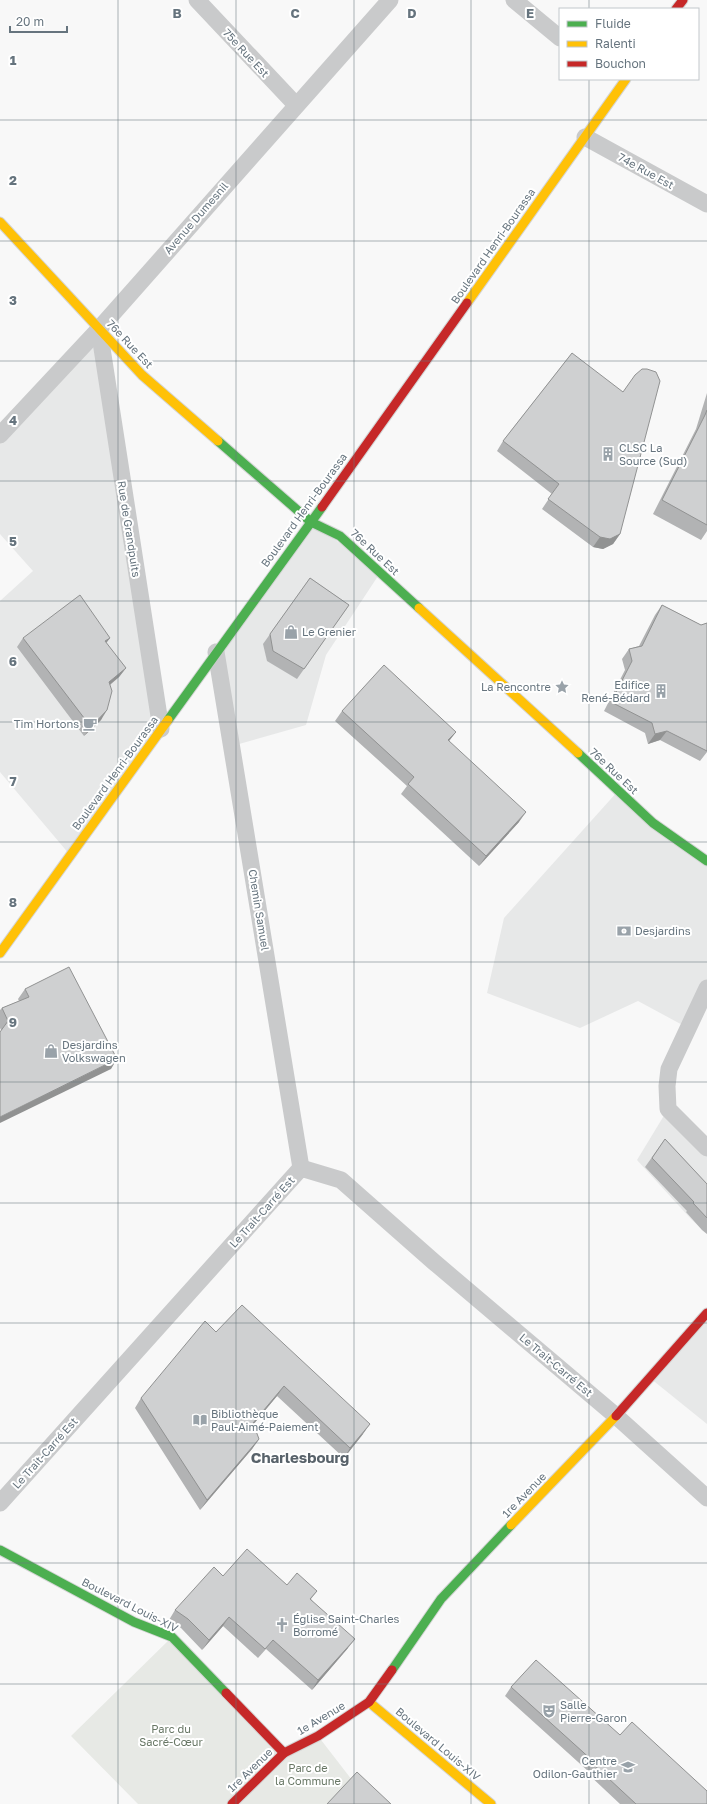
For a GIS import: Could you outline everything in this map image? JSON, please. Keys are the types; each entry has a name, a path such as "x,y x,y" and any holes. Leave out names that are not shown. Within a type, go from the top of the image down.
{"main road":[{"path":"677,8 683,0"},
{"name":"Boulevard Henri-Bourassa","path":"3,941 161,729 311,522 585,137 619,82"},
{"name":"76e Rue Est","path":"0,222 142,375 311,522 340,536 517,696 653,823 707,861"},
{"name":"1re Avenue","path":"369,1702 441,1599 616,1416 707,1313"},
{"name":"Boulevard Louis-XIV","path":"0,1550 134,1622 172,1637 284,1752"},
{"name":"1e Avenue","path":"284,1752 318,1736 369,1702"},
{"name":"Boulevard Louis-XIV","path":"369,1702 491,1804"},
{"name":"1re Avenue","path":"232,1804 284,1752"}],"street":[{"name":"75e Rue Est","path":"197,0 296,105"},
{"name":"Avenue Dumesnil","path":"0,435 99,329 390,0"},
{"path":"514,0 559,37"},
{"name":"74e Rue Est","path":"585,137 707,204"},
{"name":"Rue de Grandpuits","path":"99,329 161,729"},
{"name":"Chemin Samuel","path":"216,652 301,1168"},
{"path":"707,988 669,1069 667,1086 668,1109 707,1148"},
{"name":"Le Trait-Carré Est","path":"0,1503 301,1168 340,1180 434,1262 616,1416 707,1498"}],"shaded area":[{"path":"99,329 161,729 70,855 0,772 0,601 33,571 0,534 0,435"},
{"path":"311,522 380,573 326,655 306,725 232,746 216,652"},
{"path":"618,791 707,861 707,988 688,1028 638,1001 580,1028 487,993 504,918"},
{"path":"668,1109 707,1148 707,1234 691,1219 637,1160"},
{"path":"707,1313 707,1424 650,1378"}],"green space":[{"name":"Parc du Sacré-Cœur","path":"172,1637 284,1752 318,1736 352,1780 329,1804 138,1804 71,1736"}],"building":[{"path":"572,353 623,392 635,375 642,369 656,372 660,381 620,534 610,539 600,537 548,499 559,484 503,441"},
{"path":"707,410 707,525 662,500"},
{"path":"310,578 349,605 304,669 273,651 270,634"},
{"path":"80,595 110,638 105,641 126,668 109,682 112,691 107,710 91,727 23,638"},
{"name":"Edifice René-Bédard","path":"662,605 701,625 707,623 707,751 667,731 655,734 652,723 611,702 632,661 629,649 642,646"},
{"path":"384,665 456,732 448,740 526,812 486,856 408,784 414,777 342,711"},
{"name":"Desjardins Volkswagen","path":"69,967 117,1059 0,1117 0,1032 8,1021 2,1008 29,997 25,989"},
{"path":"665,1139 707,1184 707,1218 693,1203 694,1202 652,1158"},
{"name":"Bibliothèque Paul-Aimé-Paiement","path":"242,1305 370,1424 350,1448 284,1386 253,1423 259,1439 207,1500 141,1398 205,1321 216,1332"},
{"name":"Église Saint-Charles Borromé","path":"247,1549 287,1585 297,1573 317,1591 310,1599 355,1639 318,1680 273,1640 265,1649 229,1617 209,1640 188,1619 175,1610 214,1567 223,1576"},
{"path":"536,1660 620,1735 632,1722 707,1791 707,1804 636,1804 593,1764 594,1762 511,1687"},
{"path":"357,1772 391,1804 327,1804"}],"traffic: fast":[{"path":"218,441 311,522 340,536 419,608"},
{"path":"168,720 322,507"},
{"path":"578,753 653,823 707,861"},
{"path":"392,1670 441,1599 511,1525"},
{"path":"0,1550 134,1622 172,1637 226,1693"}],"traffic: slow":[{"path":"467,303 625,80"},
{"path":"0,222 142,375 218,441"},
{"path":"419,608 578,753"},
{"path":"0,953 168,720"},
{"path":"511,1525 616,1416"},
{"path":"369,1702 491,1804"}],"traffic: jam":[{"path":"677,8 683,0"},
{"path":"322,507 467,303"},
{"path":"616,1416 707,1313"},
{"path":"232,1804 284,1753 318,1736 369,1702 392,1670"},
{"path":"226,1693 284,1753"}],"place":[{"name":"CLSC La Source (Sud)","path":"608,454"},
{"name":"Le Grenier","path":"291,632"},
{"name":"La Rencontre","path":"562,687"},
{"name":"Edifice René-Bédard","path":"661,691"},
{"name":"Tim Hortons","path":"90,724"},
{"name":"Desjardins","path":"624,931"},
{"name":"Desjardins Volkswagen","path":"51,1051"},
{"name":"Bibliothèque Paul-Aimé-Paiement","path":"200,1420"},
{"name":"Église Saint-Charles Borromé","path":"282,1625"},
{"name":"Salle Pierre-Garon","path":"549,1711"},
{"name":"Centre Odilon-Gauthier","path":"628,1767"}],"district":[{"name":"Charlesbourg","path":"300,1458"}],"park label":[{"name":"Parc de la Commune","path":"308,1774"}]}
